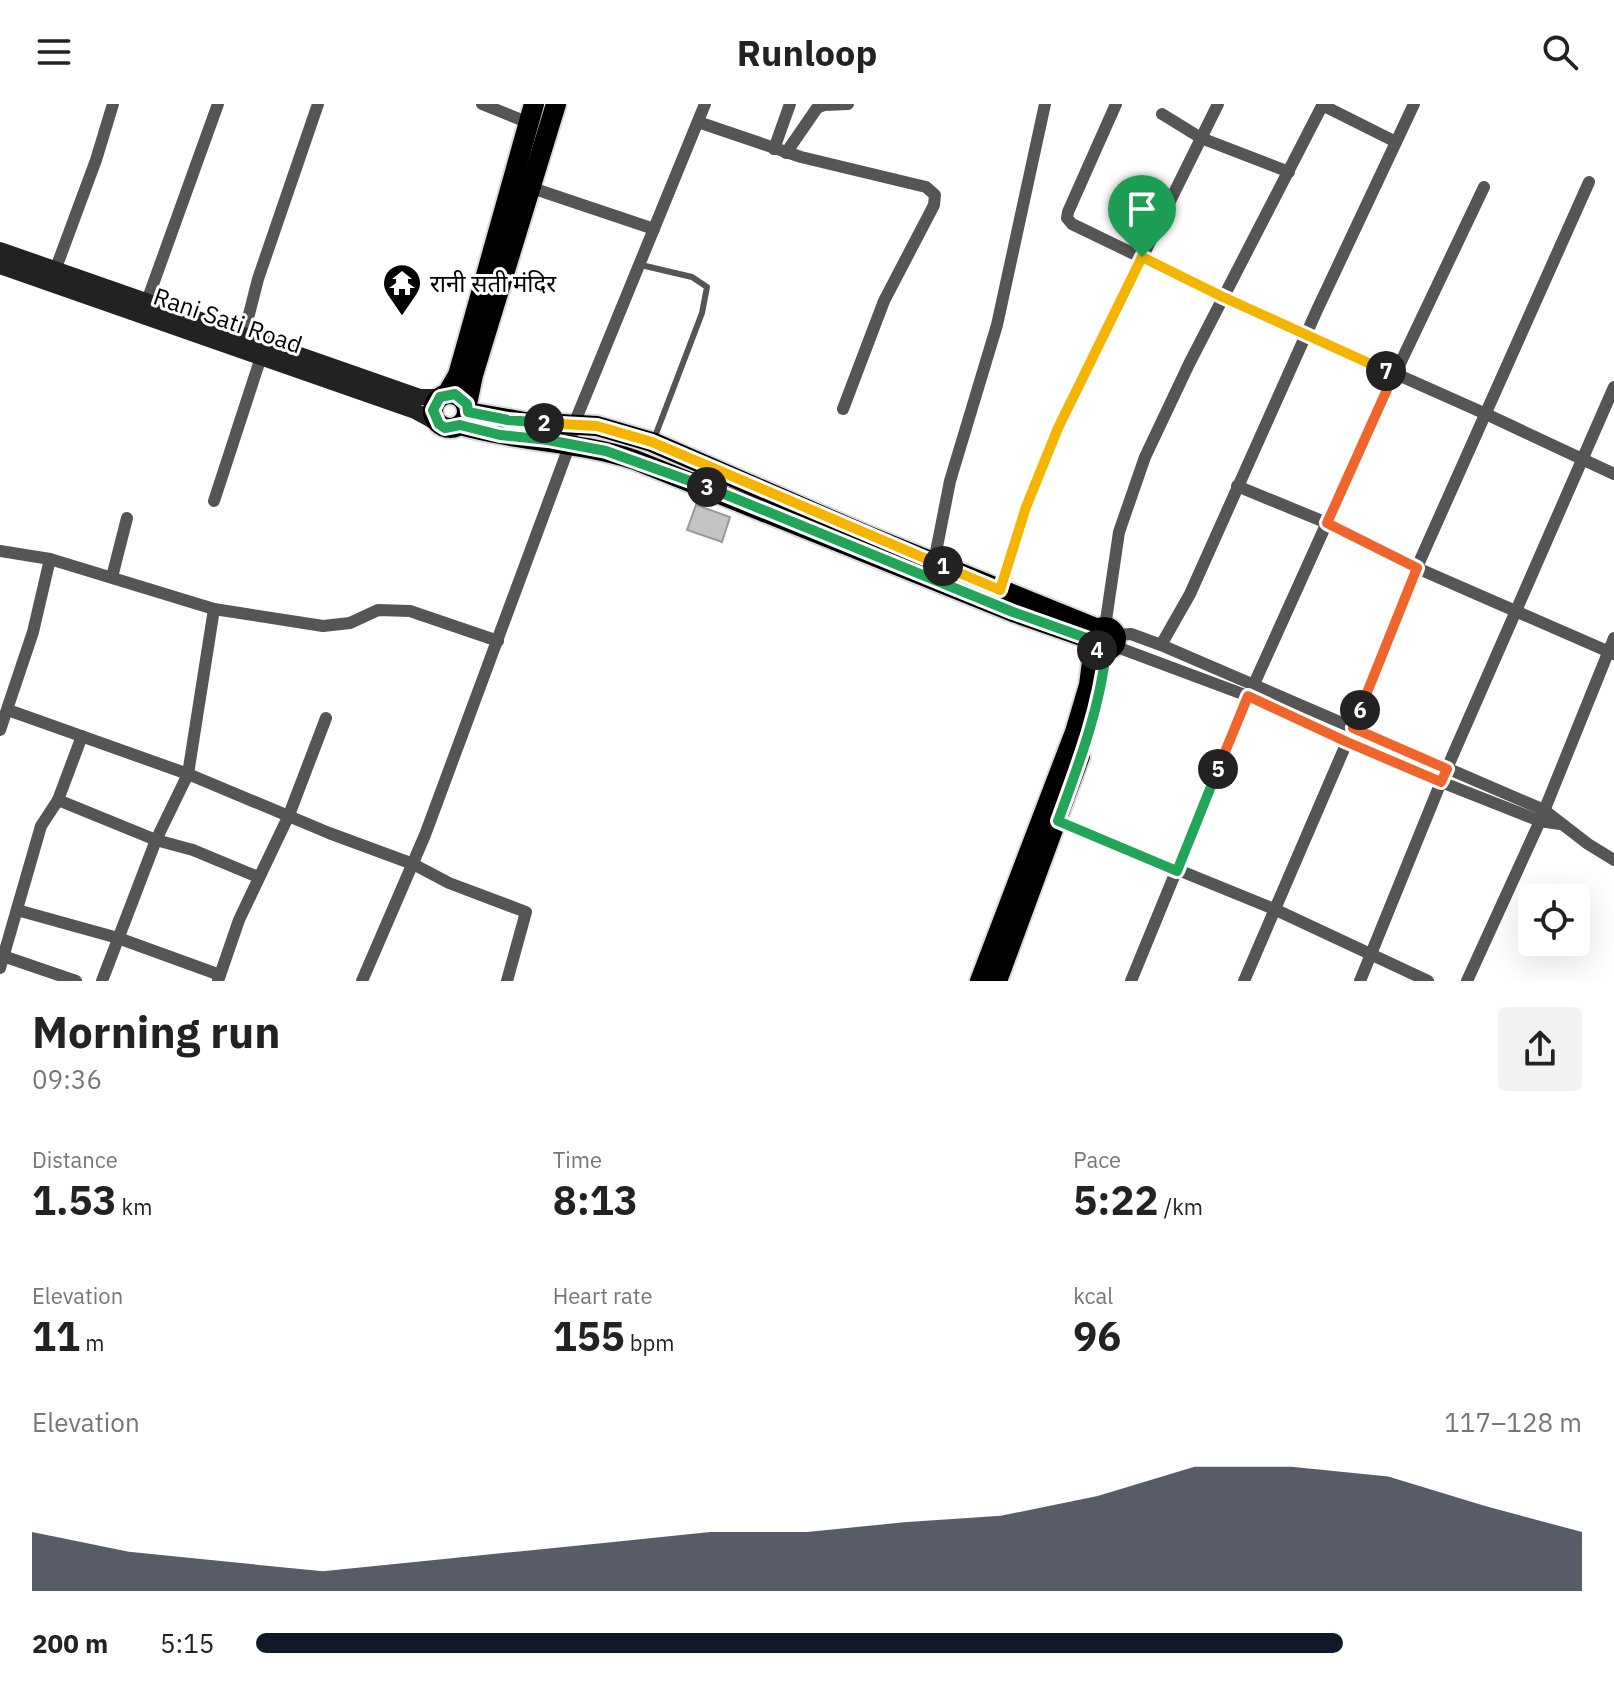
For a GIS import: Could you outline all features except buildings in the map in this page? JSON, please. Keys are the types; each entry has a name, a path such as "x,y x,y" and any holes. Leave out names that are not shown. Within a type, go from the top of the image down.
{"main road":[{"path":"532,113 458,375 433,410 439,424 453,428 465,414 473,375 556,104"},
{"path":"444,395 455,394 465,414 500,435 614,430 652,442 1000,590 1104,639"},
{"path":"572,434 606,451 679,476 1013,612 1104,639"},
{"path":"995,980 1058,821 1097,701 1104,639"},
{"path":"995,980 1104,639"}],"street":[{"path":"53,276 113,104"},
{"path":"147,301 218,104"},
{"path":"244,334 258,279 318,104"},
{"path":"482,104 532,113"},
{"path":"362,981 413,864 572,434 705,104"},
{"path":"780,151 790,104"},
{"path":"780,151 817,108 848,104"},
{"path":"934,562 950,481 997,325 1045,104"},
{"path":"1116,104 1067,218 1072,224 1223,297 1614,474"},
{"path":"1000,590 1026,507 1058,428 1218,104"},
{"path":"1161,645 1190,594 1306,334 1414,104"},
{"path":"1104,639 1119,532 1145,457 1223,297 1323,105 1396,142"},
{"path":"1162,114 1201,138 1289,172"},
{"path":"698,122 780,151 926,187 935,195 934,205 899,267 884,301 843,409"},
{"path":"1353,728 1417,568 1589,182"},
{"path":"1131,981 1251,690 1394,374 1484,187"},
{"path":"532,188 654,229"},
{"path":"0,250 53,276 147,301 420,397 444,395"},
{"name":"Rani Sati Road","path":"0,266 53,276 261,357 415,411 439,424"},
{"path":"214,501 261,357"},
{"path":"1360,981 1441,782 1614,387"},
{"path":"1237,486 1327,523 1417,568 1611,652"},
{"path":"112,577 127,518"},
{"path":"0,551 50,559 214,609 323,626 350,623 378,610 410,611 498,641"},
{"path":"0,730 33,632 50,559"},
{"path":"102,981 156,840 188,774 214,609"},
{"path":"1104,639 1131,634 1161,645 1347,742 1441,782 1542,816"},
{"path":"1467,981 1542,816 1611,652 1614,638"},
{"path":"1104,639 1353,728 1560,824 1614,860"},
{"path":"8,710 188,774 526,912 507,981"},
{"path":"17,910 118,938 219,978 258,877 289,815 326,718"},
{"path":"76,981 2,962 41,826 58,800 82,736"},
{"path":"1244,981 1347,742"},
{"path":"58,800 258,877"},
{"path":"1058,821 1274,909 1428,981"}],"lane":[{"path":"639,265 692,277 707,287 702,313 652,442"}],"place":[{"name":"रानी सती मंदिर","path":"402,317"}],"route":[{"path":"1142,257 1394,374 1327,523 1417,568 1353,728 1447,769 1441,782 1248,696 1177,871 1058,821 1103,676 1106,651 1096,649 1092,640 1013,612 635,460 606,451 500,435 460,425 445,428 434,418 435,402 447,394 455,394 467,404 468,412 480,415 614,430 652,442 1000,590 1026,507 1058,428 1142,257"}]}
